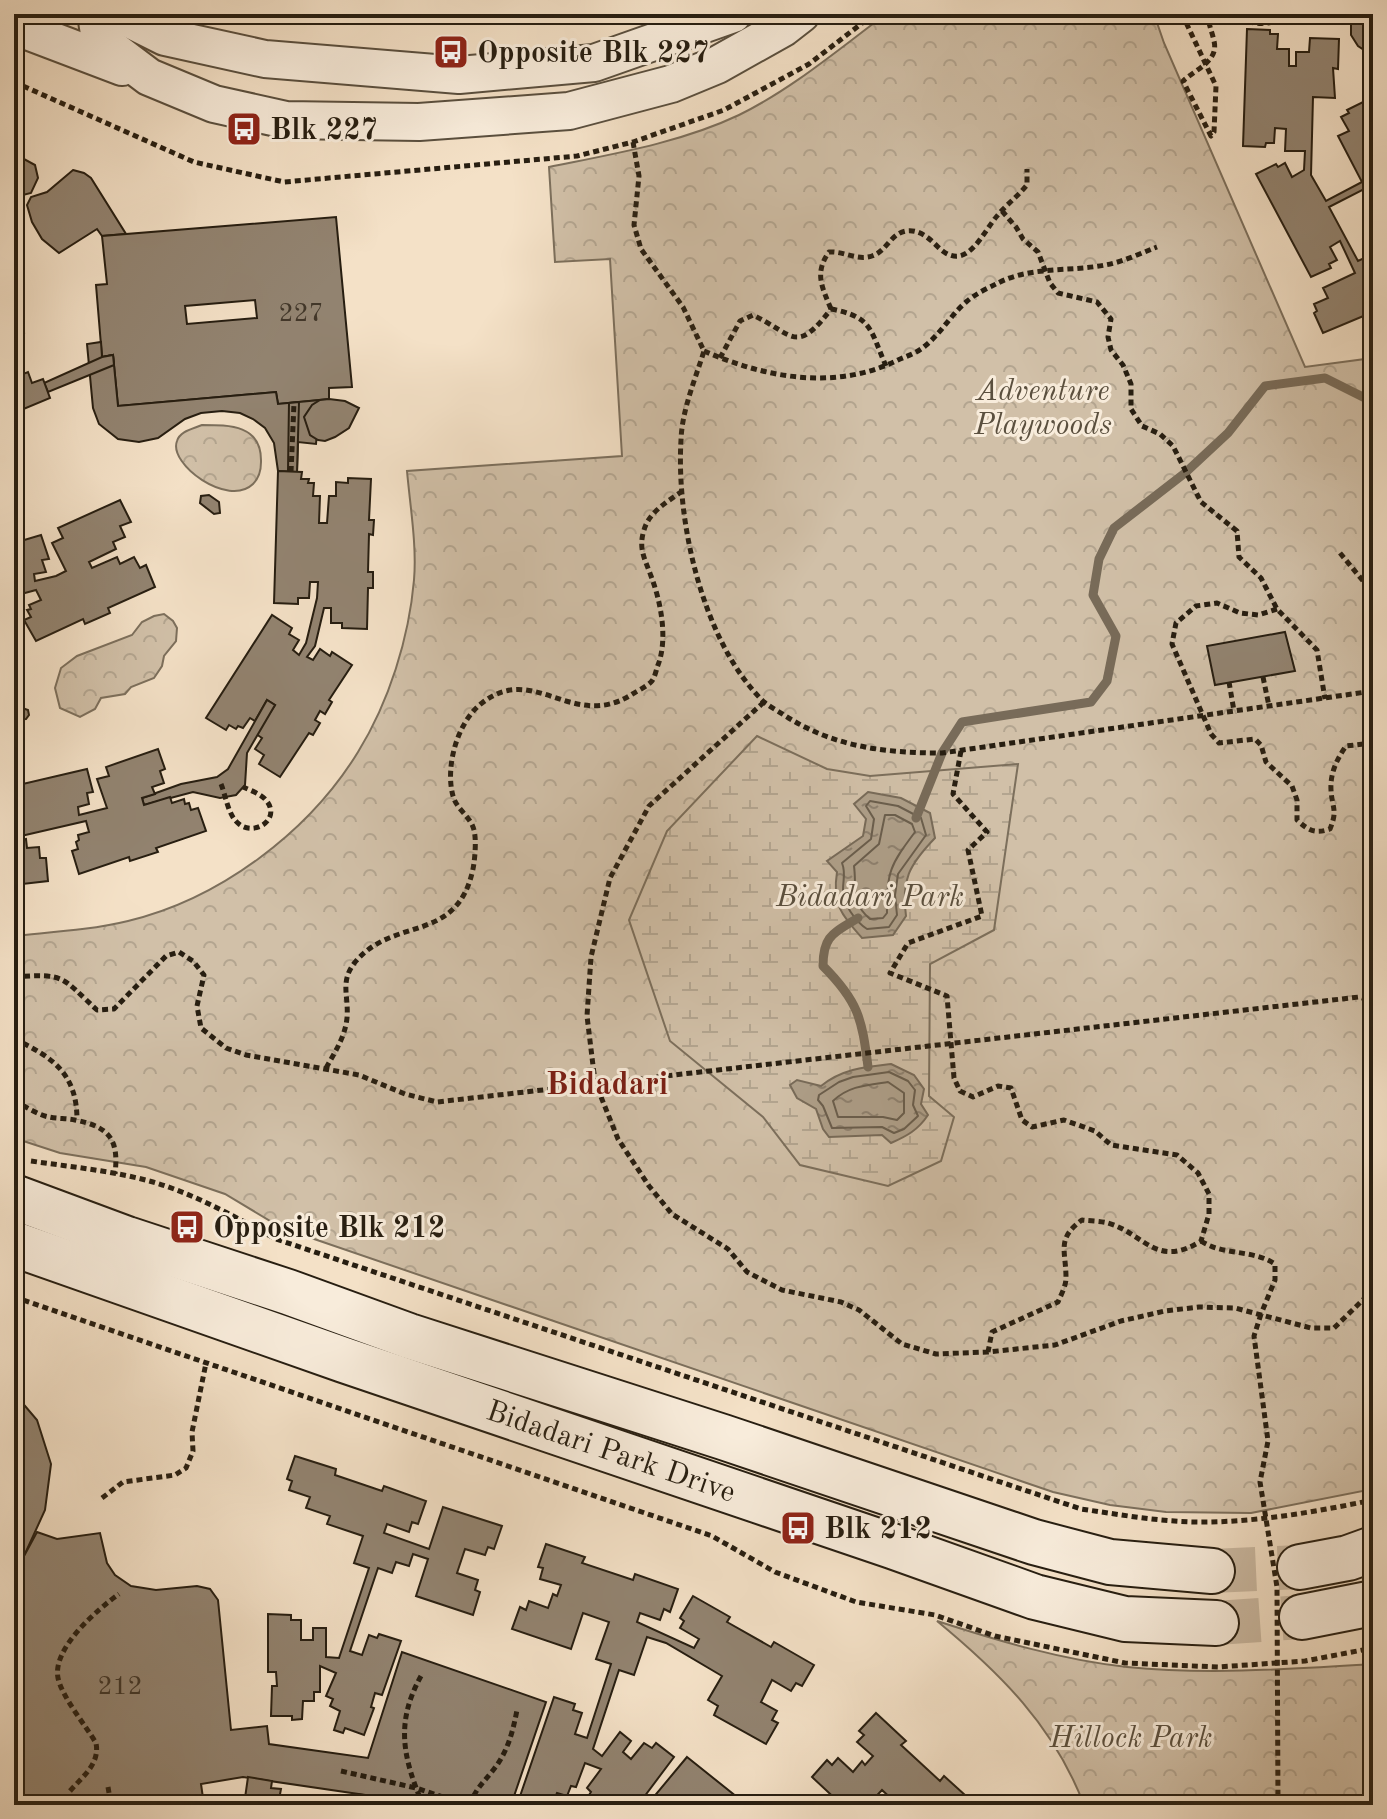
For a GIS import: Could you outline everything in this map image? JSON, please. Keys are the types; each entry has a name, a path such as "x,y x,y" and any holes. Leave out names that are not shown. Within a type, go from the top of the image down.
{"street":[{"path":"96,14 100,40 149,77"},
{"path":"119,14 165,37 265,59 459,75 594,63 733,14"},
{"path":"14,26 214,104 286,120 419,122 569,111 671,84 783,28 801,14"},
{"name":"Bidadari Park Drive","path":"18,1178 127,1239 409,1336 1049,1546 1110,1562 1212,1571"},
{"name":"Bidadari Park Drive","path":"14,1244 1035,1597 1125,1619 1216,1623"},
{"path":"409,1336 456,1367 466,1381 461,1401"},
{"path":"723,1437 717,1455 722,1474 762,1502"},
{"path":"1300,1567 1348,1558 1373,1549"},
{"path":"1302,1617 1373,1603"}],"path":[{"path":"874,14 809,64 724,110 633,142 639,176 634,225 641,249 683,307 704,351 752,370 784,377 863,375 922,349 941,333 966,302 1000,282 1047,269 1065,271 1109,265 1157,247"},
{"path":"1182,14 1206,64 1216,86 1214,132 1211,136 1183,81 1206,64 1214,56 1216,45 1208,14"},
{"path":"1229,14 1257,27 1295,14"},
{"path":"831,309 819,275 822,262 829,252 839,251 855,257 872,256 885,247 893,235 909,230 925,235 944,252 959,256 974,249 1002,211 1027,185 1027,169"},
{"path":"1002,211 1023,239 1038,252 1050,283 1058,293 1097,302 1111,319 1108,337 1111,350 1123,365 1131,384 1131,409 1142,426 1160,434 1173,446 1201,502 1237,531 1239,557 1261,578 1277,609 1317,650 1325,699"},
{"path":"720,358 740,321 753,315 785,335 797,337 814,331 831,309"},
{"path":"831,309 853,313 867,322 886,366"},
{"path":"704,351 686,408 681,438 681,492 695,569 712,623 739,669 764,702 800,726 849,746 893,753 961,751 1373,691"},
{"path":"291,472 294,403"},
{"path":"326,1068 343,1039 347,1017 344,982 355,962 380,940 433,924 461,903 473,868 474,827 453,799 449,766 458,736 478,705 499,690 526,689 574,705 601,707 626,698 652,681 664,651 652,579 641,551 644,528 657,510 681,492"},
{"path":"1340,553 1373,593"},
{"path":"1277,609 1258,615 1240,613 1217,603 1196,606 1176,623 1172,644 1211,734 1219,743 1255,739 1261,745 1266,762 1292,786 1297,800 1297,820 1317,833 1330,829 1336,815 1330,789 1335,762 1346,746 1373,743"},
{"path":"1263,677 1269,706"},
{"path":"1229,682 1234,711"},
{"path":"764,702 649,806 610,878 591,957 587,1016 595,1082 618,1139 672,1214 728,1249 747,1272 782,1290 841,1302 859,1310 902,1344 936,1354 1055,1345 1121,1321 1199,1307 1235,1308 1311,1328 1334,1328 1373,1290"},
{"path":"961,751 953,794 987,832 968,850 982,916 908,943 890,973 947,996 954,1078 960,1091 973,1097 998,1086 1011,1088 1022,1120 1032,1127 1064,1120 1095,1131 1111,1145 1177,1155 1198,1173 1209,1194 1209,1214 1201,1241 1187,1250 1173,1252 1152,1248 1109,1223 1082,1220 1068,1230 1063,1248 1066,1282 1058,1302 992,1332 988,1352"},
{"path":"221,784 232,815 240,826 263,826 270,819 271,812 266,799 243,787"},
{"path":"14,977 48,974 72,984 97,1010 114,1009 166,956 179,952 193,961 204,975 197,1006 201,1028 226,1048 246,1055 359,1075 405,1094 437,1102 1359,997 1373,1001"},
{"path":"14,1039 61,1068 77,1097 77,1120"},
{"path":"14,1101 47,1117 77,1120 102,1130 115,1142 118,1153 115,1174"},
{"path":"18,1178 115,1174 154,1183 216,1207 276,1239 1081,1509 1153,1519 1208,1522 1296,1515 1373,1500"},
{"path":"1201,1241 1215,1250 1264,1256 1275,1264 1275,1280 1254,1336 1268,1441 1260,1482 1277,1587 1278,1805"},
{"path":"102,1498 123,1482 175,1475 186,1468 193,1451 192,1432 206,1363"},
{"path":"70,1791 95,1763 98,1754 96,1743 58,1676 60,1660 69,1643 99,1609 119,1594"},
{"path":"421,1676 410,1697 403,1722 405,1754 423,1805"},
{"path":"341,1771 416,1788 468,1805 476,1789 505,1753 517,1710"},
{"path":"108,1787 111,1805"}],"green space":[{"name":"Bidadari Park","path":"886,14 1154,14 1305,367 1373,358 1373,1489 1251,1513 1166,1512 1110,1505 1053,1492 282,1228 225,1194 146,1167 60,1153 14,1138 14,936 128,921 196,897 228,879 288,835 338,781 379,712 396,669 408,624 415,567 407,471 622,456 610,259 555,262 549,167 670,140 717,125 759,105 796,81"},
{"path":"202,425 233,427 250,434 260,450 261,465 253,484 242,490 229,491 202,480 190,471 177,450 177,441 187,431"},
{"path":"164,614 177,628 176,641 164,656 154,678 131,687 125,694 101,698 95,709 80,717 60,708 55,688 61,668 77,656 132,635 142,622"},
{"path":"757,736 827,769 870,776 1018,764 994,930 930,964 929,1096 954,1117 941,1161 888,1186 800,1165 763,1117 670,1041 629,920 667,831"},
{"name":"Hillock Park","path":"937,1621 1055,1655 1127,1667 1219,1671 1373,1664 1373,1805 1084,1805 1057,1750 1023,1703"}],"water":[{"path":"868,792 901,798 930,813 935,838 909,874 905,892 906,916 893,935 862,938 840,908 836,892 837,872 827,861 863,836 866,819 854,804"},
{"path":"891,1064 914,1075 924,1089 921,1104 928,1115 912,1132 891,1143 882,1135 829,1137 816,1109 797,1098 790,1085 797,1080 821,1086 845,1072"}],"building":[{"path":"1356,14 1373,14 1373,56 1358,46 1351,35 1351,22"},
{"path":"1247,29 1270,30 1270,34 1278,34 1277,49 1289,49 1289,66 1296,66 1296,52 1309,52 1310,38 1339,39 1338,69 1333,68 1335,98 1313,97 1311,175 1326,201 1362,182 1338,136 1349,131 1341,117 1349,113 1347,110 1367,100 1373,112 1373,202 1366,188 1329,207 1358,261 1373,254 1373,312 1323,333 1314,313 1317,311 1314,304 1328,298 1323,288 1355,273 1340,241 1330,247 1337,260 1329,264 1331,268 1311,277 1256,174 1285,163 1292,177 1304,170 1305,151 1285,151 1286,129 1275,128 1274,143 1266,143 1265,147 1243,146"},
{"path":"14,158 35,165 38,178 31,193 14,194"},
{"path":"73,170 91,178 126,234 102,236 97,229 59,253 42,239 27,205 31,197 47,192"},
{"path":"336,217 352,387 329,388 329,399 278,404 276,392 118,406 113,355 102,357 96,285 107,284 102,236","holes":["255,300 257,318 187,324 185,306"]},
{"path":"14,314 24,333 18,337 20,342 14,349"},
{"path":"101,342 102,357 113,355 118,406 276,392 278,404 320,400 316,444 298,442 297,472 278,471 274,443 265,428 240,413 222,411 201,413 185,419 158,438 139,442 118,439 99,424 93,408 87,344"},
{"path":"113,355 114,365 48,392 44,383"},
{"path":"28,372 32,383 43,379 50,398 14,413 14,373 16,377"},
{"path":"329,399 345,401 359,408 349,428 325,441 318,440 310,435 304,417 312,405"},
{"path":"299,402 297,472 291,472 288,471 289,403"},
{"path":"278,471 302,472 301,479 314,483 313,496 320,496 319,523 327,523 329,496 336,496 336,482 348,483 348,478 371,479 369,520 374,520 373,535 369,534 368,572 373,572 373,588 368,588 367,629 342,628 342,623 331,623 331,608 324,608 315,646 307,657 313,660 320,649 330,656 332,652 352,665 329,700 332,702 325,714 320,711 315,720 320,723 313,735 309,733 280,777 259,764 264,755 255,749 262,738 256,734 275,705 267,700 255,721 250,718 243,728 238,726 236,729 229,725 226,730 206,718 272,615 292,628 289,634 299,640 293,650 299,655 306,643 318,582 310,582 309,598 298,598 298,604 274,603"},
{"path":"209,495 219,502 220,513 214,514 200,503 201,496"},
{"path":"120,500 131,522 120,526 125,537 113,542 116,549 89,562 92,568 117,557 120,564 134,557 140,568 146,565 155,587 108,608 110,613 85,624 83,619 36,641 24,620 31,617 27,610 31,609 29,605 41,600 36,590 14,596 14,543 41,535 49,559 42,560 46,572 34,574 35,581 56,576 66,571 52,543 63,538 58,528"},
{"path":"1285,632 1295,671 1215,685 1207,646"},
{"path":"267,700 275,705 247,753 245,785 236,795 220,798 193,792 144,805 142,798 181,784 217,777 228,769"},
{"path":"14,705 28,710 26,719 14,720"},
{"path":"158,749 165,769 160,771 164,783 152,787 155,794 142,798 144,805 170,797 172,803 184,799 191,810 198,808 206,831 156,848 158,852 130,861 129,857 79,874 72,851 78,849 78,835 89,832 86,821 21,836 22,840 26,839 27,848 39,847 40,858 46,858 48,881 14,885 14,786 87,769 93,792 87,793 89,804 78,807 79,815 107,808 97,779 109,776 106,767"},
{"path":"14,1393 37,1420 51,1464 45,1510 24,1556 14,1565"},
{"path":"295,1456 336,1469 335,1475 382,1491 384,1486 426,1501 418,1524 412,1522 409,1532 387,1524 384,1533 429,1549 443,1507 502,1526 494,1549 488,1547 485,1555 465,1549 457,1573 478,1580 475,1590 480,1592 473,1615 416,1596 428,1559 413,1554 409,1566 396,1562 392,1573 378,1568 350,1651 362,1655 369,1635 377,1638 379,1634 401,1641 382,1695 375,1693 371,1707 374,1708 364,1735 345,1728 343,1733 334,1730 340,1711 330,1706 333,1699 326,1696 336,1673 320,1666 320,1692 314,1692 314,1701 303,1701 302,1719 271,1716 272,1686 277,1686 276,1672 268,1672 268,1614 291,1615 291,1620 301,1620 301,1640 313,1640 313,1628 326,1628 326,1657 339,1658 369,1568 354,1563 363,1536 327,1524 330,1516 306,1508 310,1497 289,1490 292,1481 287,1479"},
{"path":"37,1532 57,1539 100,1533 107,1563 115,1575 131,1586 156,1590 197,1586 210,1589 218,1600 231,1730 267,1726 269,1744 368,1758 402,1652 546,1702 511,1805 403,1805 379,1797 243,1777 201,1784 204,1805 53,1805 52,1799 14,1803 14,1565 24,1556"},
{"path":"546,1544 585,1557 582,1563 633,1580 635,1574 678,1589 670,1612 664,1609 660,1620 640,1613 637,1622 694,1648 699,1639 680,1628 684,1621 680,1618 693,1596 730,1617 727,1622 771,1647 774,1642 814,1665 802,1686 796,1683 791,1691 772,1680 761,1702 777,1711 772,1720 778,1723 766,1744 714,1715 718,1706 708,1700 722,1676 666,1643 647,1637 634,1675 619,1670 593,1749 602,1756 620,1732 631,1741 623,1752 631,1759 644,1743 652,1748 656,1743 674,1757 638,1805 591,1805 585,1801 591,1792 587,1788 601,1769 585,1763 576,1787 571,1786 567,1796 557,1793 552,1805 517,1805 554,1697 575,1704 573,1710 582,1713 575,1734 587,1738 611,1664 596,1659 609,1622 583,1613 571,1649 512,1629 520,1607 526,1610 529,1601 548,1608 553,1594 557,1596 561,1585 540,1579 543,1568 538,1567"},
{"path":"876,1713 906,1741 901,1745 940,1781 944,1776 976,1805 898,1805 882,1790 868,1805 842,1805 812,1777 827,1760 832,1765 838,1758 853,1772 862,1761 865,1765 873,1756 857,1742 864,1735 859,1731"},
{"path":"687,1757 747,1805 647,1805"},
{"path":"248,1777 272,1781 271,1788 281,1789 278,1805 244,1805"},
{"path":"356,1794 379,1797 378,1805 345,1805 346,1798 355,1799"}],"waterway":[{"path":"916,818 942,753 962,722 1091,702 1107,681 1116,636 1093,595 1099,559 1114,528 1185,473 1228,433 1265,386 1325,378 1373,402"},
{"path":"858,918 828,941 823,966 844,990 856,1011 868,1067"}],"tunnel":[{"path":"1212,1571 1300,1567"},
{"path":"1216,1623 1302,1617"}],"place":[{"name":"Opposite Blk 227","path":"451,52"},
{"name":"Blk 227","path":"244,129"},
{"name":"Opposite Blk 212","path":"187,1227"},
{"name":"Blk 212","path":"798,1528"}],"district":[{"name":"Bidadari","path":"607,1083"}],"park label":[{"name":"Adventure Playwoods","path":"1043,407"}]}
